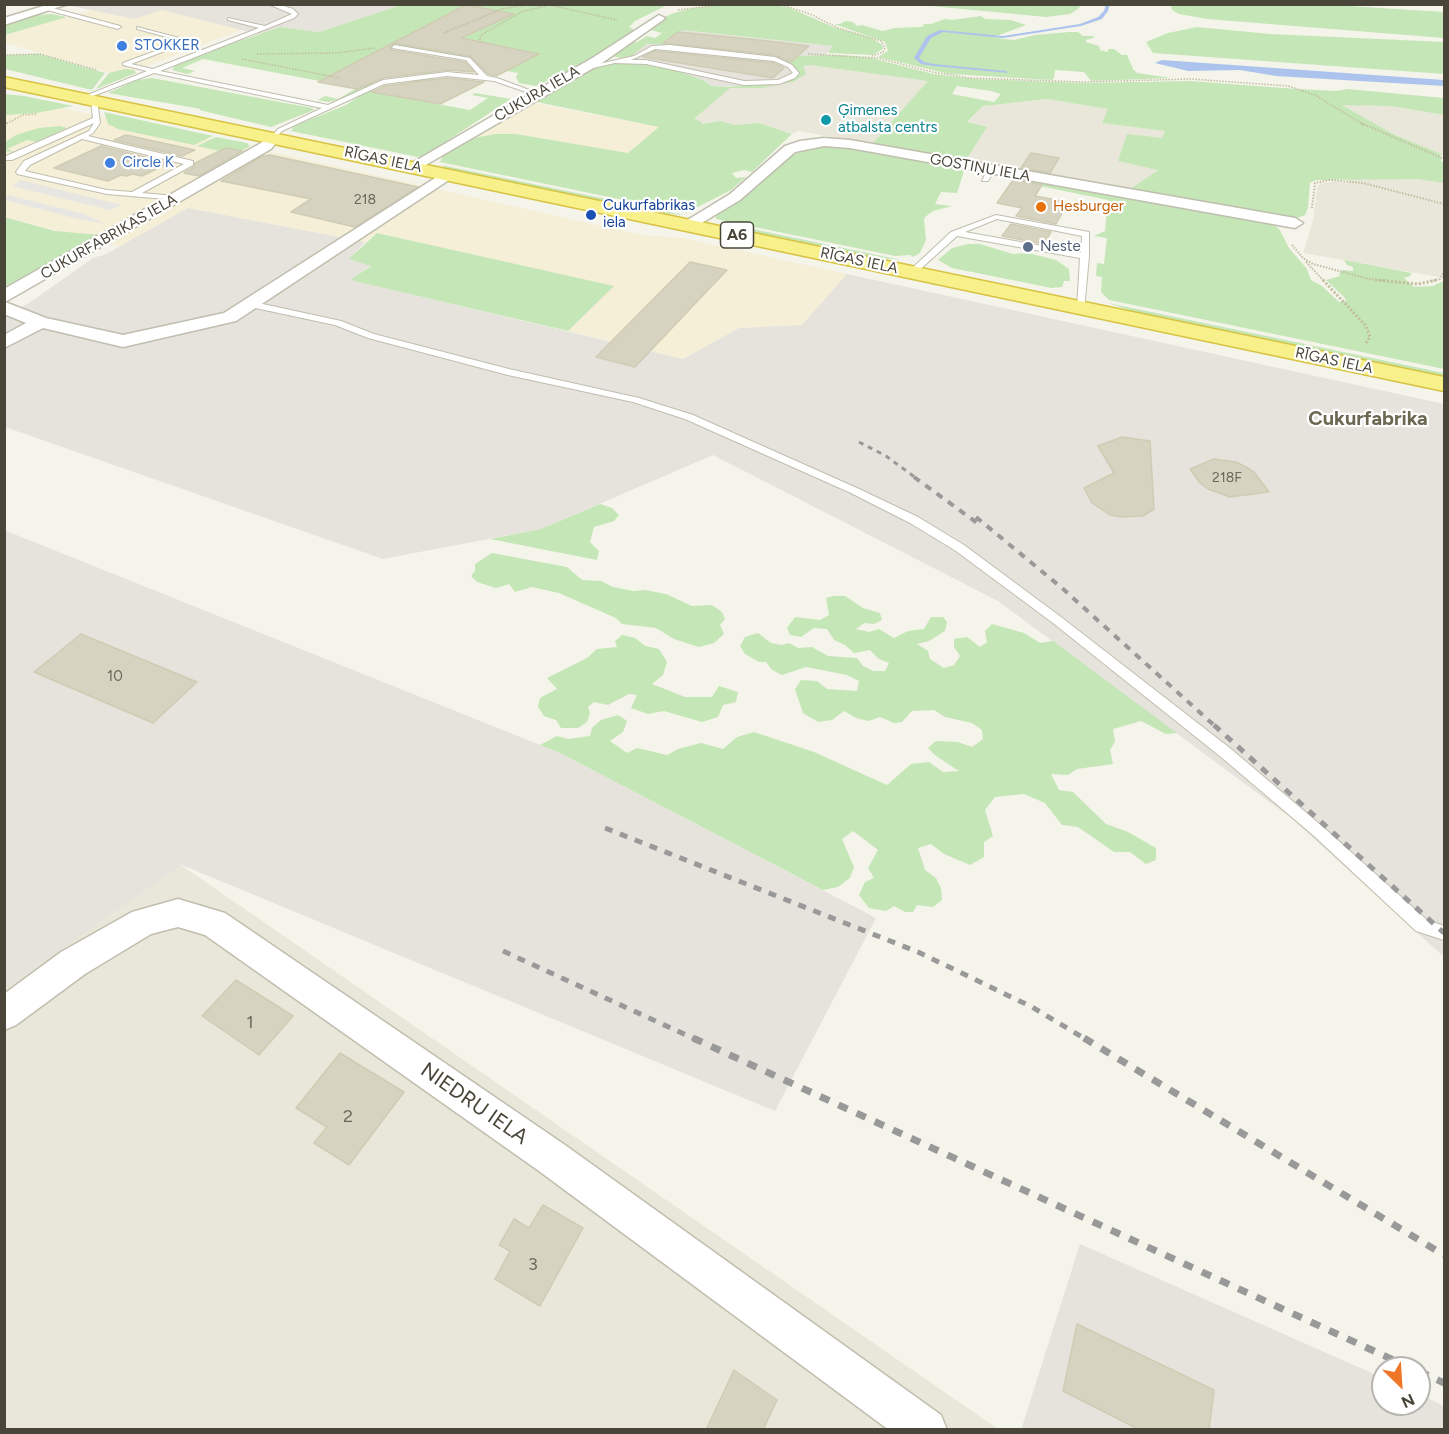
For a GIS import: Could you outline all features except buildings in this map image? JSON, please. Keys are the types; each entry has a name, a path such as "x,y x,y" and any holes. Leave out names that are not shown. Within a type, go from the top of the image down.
{"highway":[{"name":"RĪGAS IELA","path":"4,84 28,87 91,106 273,138 451,174 1444,384"}],"street":[{"path":"4,22 63,4"},
{"name":"CUKURA IELA","path":"412,166 598,60 659,18"},
{"name":"CUKURFABRIKAS IELA","path":"4,297 266,146 273,138"},
{"name":"GOSTIŅU IELA","path":"689,224 735,197 790,149 800,145 824,142 850,144 988,175 1293,223"},
{"path":"4,307 40,322 123,341 230,317 451,174"},
{"path":"4,343 40,322"},
{"name":"NIEDRU IELA","path":"4,1014 73,963 143,922 178,913 214,922 552,1158 926,1430"}],"lane":[{"path":"9,158 91,106 153,71 295,14 291,10 270,4"},
{"path":"49,9 118,27"},
{"path":"230,19 264,27"},
{"path":"139,28 188,41 125,64 329,106"},
{"path":"579,69 615,61 636,57 649,48 662,46 764,57 783,62 796,73 788,80 779,82 744,83 663,65 615,61"},
{"path":"394,47 468,59 484,77"},
{"path":"273,138 279,130 376,84 404,79 447,74 484,77 537,94"},
{"path":"91,106 94,129 82,138 27,163 20,172 107,192 175,198"},
{"path":"82,138 190,163 132,195"},
{"path":"912,272 954,234 996,218 1086,234 1081,308"},
{"path":"954,234 972,235 1085,255"},
{"path":"249,304 338,323 370,336 508,372 635,400 689,417 855,491 914,520 960,548 1057,620 1226,753 1422,926 1444,933"}],"path":[{"path":"442,34 502,9 532,4"},
{"path":"473,64 484,54 479,40 483,34 521,12 548,4 616,20 641,30"},
{"path":"676,10 727,4"},
{"path":"764,57 800,54 865,56 880,54 885,48 884,44 875,38 838,28 810,14 779,4"},
{"path":"216,54 319,54 394,47"},
{"path":"203,52 376,84"},
{"path":"4,55 40,54 96,70"},
{"path":"865,56 932,72 970,78 1083,82 1191,80 1288,86 1315,95 1369,128 1444,159"},
{"path":"1293,223 1310,215 1314,186 1323,180 1363,183 1444,204"},
{"path":"1274,219 1284,229 1295,249 1366,327 1370,338 1364,345"},
{"path":"1303,258 1338,272 1396,284 1426,283 1440,279 1444,272"}],"shaded area":[{"path":"77,4 401,5 319,32 280,27 261,35 162,10 134,19 72,6"},
{"path":"92,10 134,19 162,10 241,30 120,76 5,43 5,35"},
{"path":"682,30 833,46 816,66 804,66 806,74 802,77 780,86 762,88 712,86 703,80 619,63 647,44 665,44"},
{"path":"803,66 929,81 872,144 798,131 792,134 759,123 735,125 720,121 702,124 693,120 730,87 762,88 806,74"},
{"path":"4,96 268,151 642,235 683,238 847,274 802,325 739,328 683,359 568,331 613,286 377,233 365,242 188,208 120,247 5,217"},
{"path":"1047,99 1109,109 1103,123 1165,131 1163,138 1118,161 1159,169 1130,189 966,160 986,127 967,123 983,106"},
{"path":"532,101 660,127 628,153 516,134 495,134 474,138"},
{"path":"1340,104 1390,106 1444,115 1444,156 1393,134"},
{"path":"1347,178 1418,179 1444,183 1444,278 1303,253 1313,221 1317,187 1321,183 1349,183"},
{"path":"21,180 122,205 110,210 12,186"},
{"path":"9,195 84,214 106,224 5,200 5,197"},
{"path":"188,208 365,242 350,259 371,265 351,280 683,359 739,328 802,325 847,274 1444,404 1444,957 1291,818 998,601 713,455 541,529 383,559 5,427 5,316 29,303 93,258 106,254"},
{"path":"4,530 560,753 876,918 775,1111 182,865 5,988"},
{"path":"181,865 998,1429 5,1429 4,988"},
{"path":"1080,1244 1371,1373 1371,1416 1431,1416 1431,1400 1444,1406 1444,1429 1021,1430"}],"green space":[{"path":"735,4 776,5 790,8 833,27 872,38 882,45 883,49 873,55 830,53 828,52 833,46 682,30 665,44 647,44 631,56 622,58 611,56 624,44 637,42 647,36 655,38 662,33 647,29 662,18 694,8"},
{"path":"1317,4 1444,12 1444,38 1207,19 1179,14 1172,10 1171,5"},
{"path":"401,5 667,5 635,21 629,27 633,29 633,32 594,60 536,86 519,83 516,77 518,73 490,68 472,58 398,46 383,48 365,58 444,71 394,74 377,79 371,85 341,99 328,102 318,100 325,96 338,99 357,88 203,59 182,68 195,71 187,74 172,70 175,66 219,48 280,27 319,32","holes":["499,11 513,14 465,37 452,33"]},
{"path":"921,5 1081,5 1070,14 1046,17"},
{"path":"51,14 67,17 5,35 5,25 37,15"},
{"path":"981,16 985,19 1011,20 1026,25 994,37 1014,40 1035,35 1078,32 1083,36 1093,36 1094,38 1086,42 1099,46 1100,50 1108,52 1108,49 1114,49 1122,55 1127,55 1137,73 1171,78 1091,81 1084,72 1055,70 1052,80 949,74 878,57 888,51 885,42 834,24 845,21 853,22 857,26 862,25 882,31 921,27 924,26 923,24 945,19"},
{"path":"1197,27 1270,34 1444,42 1444,74 1153,53 1146,42 1168,33"},
{"path":"39,54 105,73 92,90 5,69 5,55"},
{"path":"840,55 872,58 933,74 976,79 1084,83 1190,81 1336,91 1347,89 1444,98 1444,115 1390,106 1342,105 1393,134 1441,154 1441,161 1444,163 1444,183 1418,179 1316,180 1310,183 1308,208 1305,215 1292,220 1060,178 1130,189 1158,170 1118,161 1127,134 1162,138 1165,131 1102,123 1108,109 1047,99 983,106 967,122 987,127 966,160 872,144 928,81 809,65 803,66 806,74 793,82 762,88 730,88 694,119 702,124 720,121 735,125 759,123 792,134 752,172 744,170 732,173 736,178 746,177 731,190 686,213 440,162 443,156 474,138 495,134 516,134 628,153 659,127 532,101 580,73 598,67 619,63 638,63 670,69 703,80 712,86 730,87 790,81 796,77 798,71 785,61 793,56","holes":["957,86 1001,94 994,102 952,94"]},
{"path":"125,69 134,70 136,73 96,89 109,73"},
{"path":"152,78 314,110 271,127 199,110 201,109 108,93 137,80"},
{"path":"421,78 439,79 394,96 470,110 488,98 472,95 475,93 511,99 427,154 418,157 291,131 294,126 346,105 372,88 380,86 372,91 390,94"},
{"path":"4,94 73,106 36,113 5,115"},
{"path":"104,112 213,136 194,145 118,129 108,124"},
{"path":"60,126 67,128 37,142 27,140 7,149 15,152 5,151 5,142 16,135 39,128"},
{"path":"216,137 247,143 250,146 218,165 207,163 224,152 197,146"},
{"path":"825,146 846,146 980,171 964,171 957,193 941,192 935,204 952,206 933,211 925,217 926,240 920,253 913,257 910,255 895,256 716,219 716,215 748,194 790,155"},
{"path":"441,165 684,215 661,213 448,169"},
{"path":"1000,174 1272,223 1280,230 1289,248 1307,269 1311,280 1322,286 1339,302 1346,301 1345,298 1326,280 1340,276 1343,270 1353,271 1353,267 1347,265 1344,260 1412,273 1404,278 1414,287 1433,286 1444,281 1444,369 1109,300 1101,292 1102,277 1096,276 1097,263 1104,264 1107,238 1094,236 1105,231 1108,200 1001,178 998,176"},
{"path":"4,217 55,231 100,235 5,287"},
{"path":"719,222 901,260 728,227"},
{"path":"377,233 614,286 568,331 350,280 371,266 349,259"},
{"path":"980,244 1013,254 1028,253 1056,260 1069,269 1070,281 1064,281 1062,287 1052,288 952,268 938,260 952,248"},
{"path":"1108,303 1444,373 1444,376 1132,311"},
{"path":"600,504 612,508 619,515 614,521 594,527 590,542 599,551 597,560 490,539 541,529"},
{"path":"492,553 567,567 582,580 601,581 613,587 633,591 645,590 666,594 692,606 712,605 722,612 725,619 720,625 724,634 714,643 699,647 674,639 656,628 622,624 616,618 559,593 532,587 515,592 509,584 496,588 477,582 471,576 475,571 475,564"},
{"path":"845,596 863,608 880,613 882,620 874,624 864,623 856,629 869,632 879,629 894,638 908,631 924,629 931,617 943,617 947,622 945,631 929,641 917,644 928,651 930,659 944,668 954,665 960,656 954,647 954,639 967,637 980,647 987,642 985,631 992,624 1024,633 1040,643 1053,641 1177,733 1166,734 1141,721 1113,729 1115,742 1110,750 1113,764 1077,769 1068,775 1051,774 1059,790 1073,792 1106,824 1128,832 1156,848 1156,860 1146,864 1130,852 1114,852 1078,827 1062,825 1045,803 1024,794 995,797 985,810 993,836 984,842 984,857 970,865 944,854 931,844 918,848 925,870 936,878 941,888 942,900 933,907 917,905 913,912 905,912 894,906 886,911 869,908 859,895 865,882 874,878 868,868 878,850 853,831 842,839 854,867 850,878 838,887 823,890 560,753 540,745 557,736 568,739 590,736 592,728 601,720 618,715 627,721 623,732 610,741 627,753 637,748 667,755 678,749 701,743 723,749 737,737 754,732 814,752 887,785 911,764 929,762 943,772 959,771 928,748 936,741 958,742 972,747 983,739 982,730 972,723 945,717 934,710 912,711 902,722 894,723 880,717 869,721 856,718 844,711 832,720 818,722 803,713 795,689 801,680 817,681 827,689 857,691 859,681 847,675 806,667 782,675 772,670 766,662 759,662 745,654 740,646 745,637 758,633 771,643 782,645 789,643 798,648 812,647 828,656 857,658 863,666 873,671 885,671 889,663 879,659 870,650 854,653 845,645 834,640 827,629 814,628 801,637 790,635 787,628 795,617 820,620 829,615 826,598"},
{"path":"622,635 635,638 645,646 659,649 667,662 663,675 652,684 685,697 712,697 719,686 738,692 736,702 723,705 718,717 702,722 664,711 648,714 631,708 637,695 629,694 608,705 594,702 588,707 590,713 587,722 578,728 561,728 556,720 544,716 538,707 540,698 557,689 547,678 587,658 597,649 617,647 615,641"}],"water":[{"path":"1162,60 1444,80 1444,86 1276,76 1240,70 1188,71 1155,63"}],"waterway":[{"path":"1006,72 934,65 923,63 916,58 929,37 942,31 1003,37 1081,25 1100,18 1108,4"}],"railway":[{"path":"859,442 886,456 916,478"},
{"path":"914,477 980,525"},
{"path":"976,517 1062,588 1216,727"},
{"path":"1214,725 1444,933"},
{"path":"605,828 918,952 1032,1007 1087,1040"},
{"path":"503,951 697,1040"},
{"path":"693,1038 1385,1356"},
{"path":"1084,1038 1444,1255"},
{"path":"1431,1377 1444,1383"}],"place":[{"name":"STOKKER","path":"122,46"},
{"name":"Ģimenes atbalsta centrs","path":"826,120"},
{"name":"Circle K","path":"110,163"},
{"name":"Hesburger","path":"1041,207"},
{"name":"Cukurfabrikas iela","path":"591,215"},
{"name":"Neste","path":"1028,247"}],"district":[{"name":"Cukurfabrika","path":"1368,419"}]}
